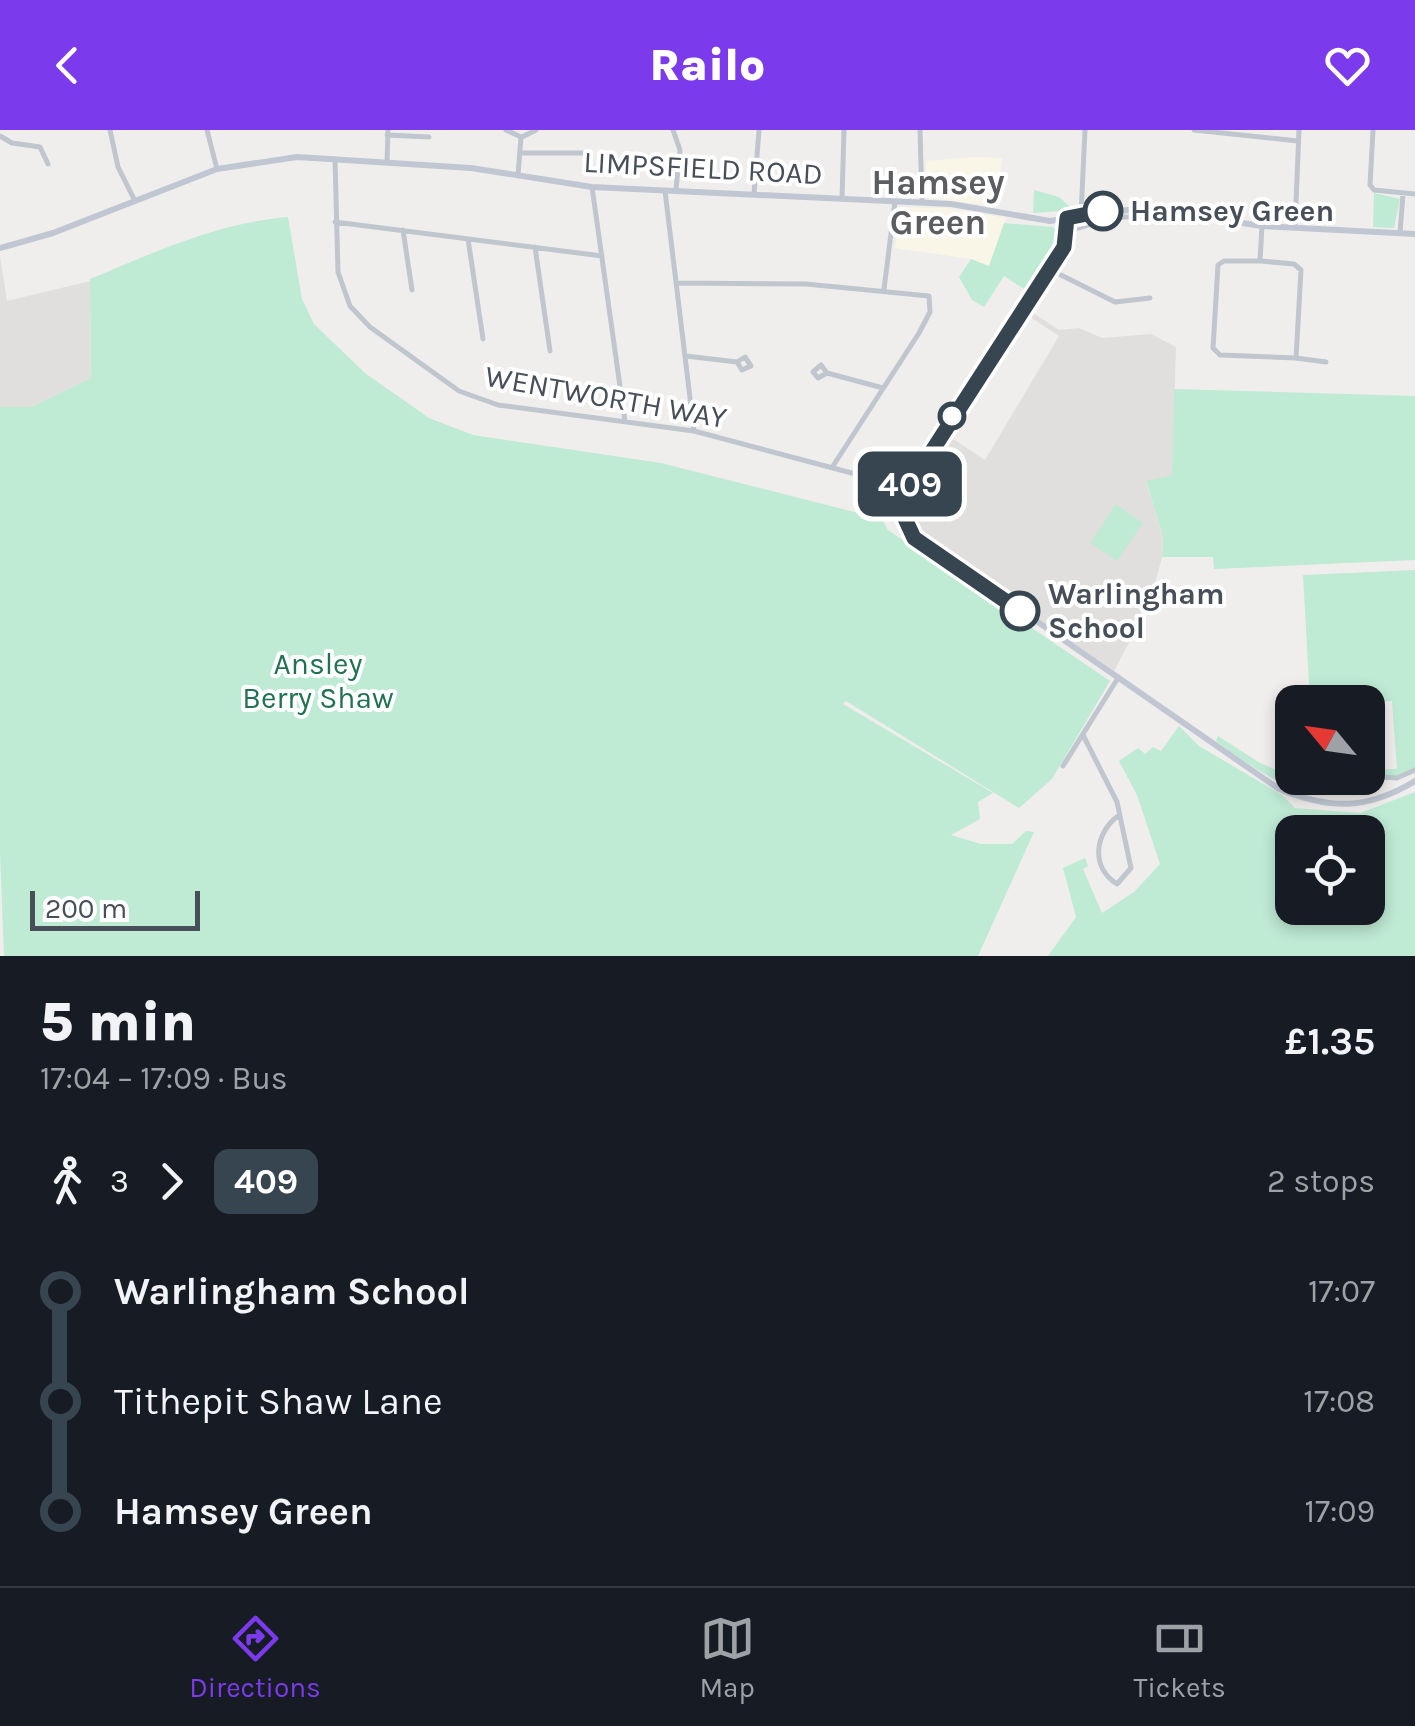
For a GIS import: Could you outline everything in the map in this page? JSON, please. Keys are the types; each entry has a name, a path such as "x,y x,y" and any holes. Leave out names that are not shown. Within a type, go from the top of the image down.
{"main road":[{"name":"LIMPSFIELD ROAD","path":"0,248 53,234 134,198 216,169 297,157 518,175 592,187 968,206 1030,219 1143,208 1262,226 1415,234"},
{"path":"1067,218 1068,232 1048,268 908,488 902,512 914,538 1275,786"},
{"path":"1294,795 1313,803 1366,805 1415,781"}],"street":[{"path":"110,130 117,134 118,166 134,198"},
{"path":"207,130 216,169"},
{"path":"506,130 521,137"},
{"path":"521,137 536,130"},
{"path":"673,130 680,150 676,189"},
{"path":"754,194 758,130"},
{"path":"842,200 844,130"},
{"path":"920,130 922,203"},
{"path":"1082,215 1084,130"},
{"path":"1194,130 1298,141"},
{"path":"1295,228 1299,130"},
{"path":"1373,130 1370,185 1374,190 1415,194"},
{"path":"387,162 388,132 429,137"},
{"path":"0,136 12,143 40,148 47,161 39,163"},
{"path":"518,175 521,137"},
{"path":"520,153 584,155"},
{"name":"WENTWORTH WAY","path":"336,158 338,272 355,313 459,390 485,403 694,432 908,488"},
{"path":"592,187 625,422"},
{"path":"664,188 694,432"},
{"path":"1400,234 1403,194"},
{"path":"884,289 895,202"},
{"path":"1068,232 1111,218 1140,217 1143,208"},
{"path":"335,222 602,256"},
{"path":"1260,262 1262,226"},
{"path":"403,230 412,290"},
{"path":"468,239 483,339"},
{"path":"535,247 550,351"},
{"path":"1296,358 1302,270 1294,264 1224,261 1218,265 1213,348 1220,355 1326,362"},
{"path":"1048,268 1115,302 1150,298"},
{"path":"677,283 884,289 922,294 932,300 919,333 832,466"},
{"path":"686,356 737,362"},
{"path":"827,373 883,388"},
{"path":"1063,766 1118,678"},
{"path":"1082,735 1110,783 1131,868 1117,884 1108,876 1096,844 1101,830 1118,816"},
{"path":"1385,777 1396,778 1415,770"}],"shaded area":[{"path":"1002,158 996,206 927,198 926,161"},
{"path":"901,207 948,208 1006,218 989,267 971,259 895,248"},
{"path":"0,256 7,301 90,281 91,378 31,407 0,407"},
{"path":"1027,309 1059,330 1079,328 1102,338 1151,334 1176,347 1172,476 1146,482 1163,537 1162,557 1150,603 1114,671 917,535 908,521 907,505 938,448 947,442 947,435 985,460 1059,336 1024,313"}],"green space":[{"path":"1034,190 1059,197 1074,210 1033,213"},
{"path":"1374,193 1400,199 1394,228 1373,227"},
{"name":"Ansley Berry Shaw","path":"288,217 302,299 314,324 365,373 429,418 473,435 661,463 882,519 888,530 1110,681 1052,779 1019,808 846,701 843,704 993,793 978,802 980,819 951,835 981,844 1012,844 1026,831 1034,832 978,956 4,956 0,852 0,407 31,407 91,378 90,279 211,232"},
{"path":"1004,223 1053,227 1062,237 1027,291 1004,276 984,307 972,300 959,277 971,259 989,266"},
{"path":"1174,389 1415,396 1415,560 1214,569 1213,557 1162,557 1163,537 1146,481 1172,475"},
{"path":"1116,504 1143,523 1117,561 1090,543"},
{"path":"1415,570 1415,770 1385,780 1385,769 1397,769 1392,701 1385,701 1385,685 1309,685 1303,575"},
{"path":"1179,726 1199,746 1275,791 1275,795 1282,795 1295,808 1360,813 1415,792 1415,956 1048,956 1076,917 1063,868 1085,858 1088,866 1083,869 1102,913 1134,892 1160,864 1137,795 1119,761 1138,748 1145,754 1153,747 1161,751"},
{"path":"1218,736 1275,769 1275,779 1216,741"}],"bus line":[{"name":"409","path":"1020,611 914,538 904,522 902,504 954,414 1064,247 1067,218 1103,211"}],"place":[{"name":"Hamsey Green","path":"1103,211"},
{"name":"Warlingham School","path":"1020,611"}],"district":[{"name":"Hamsey Green","path":"938,202"}]}
